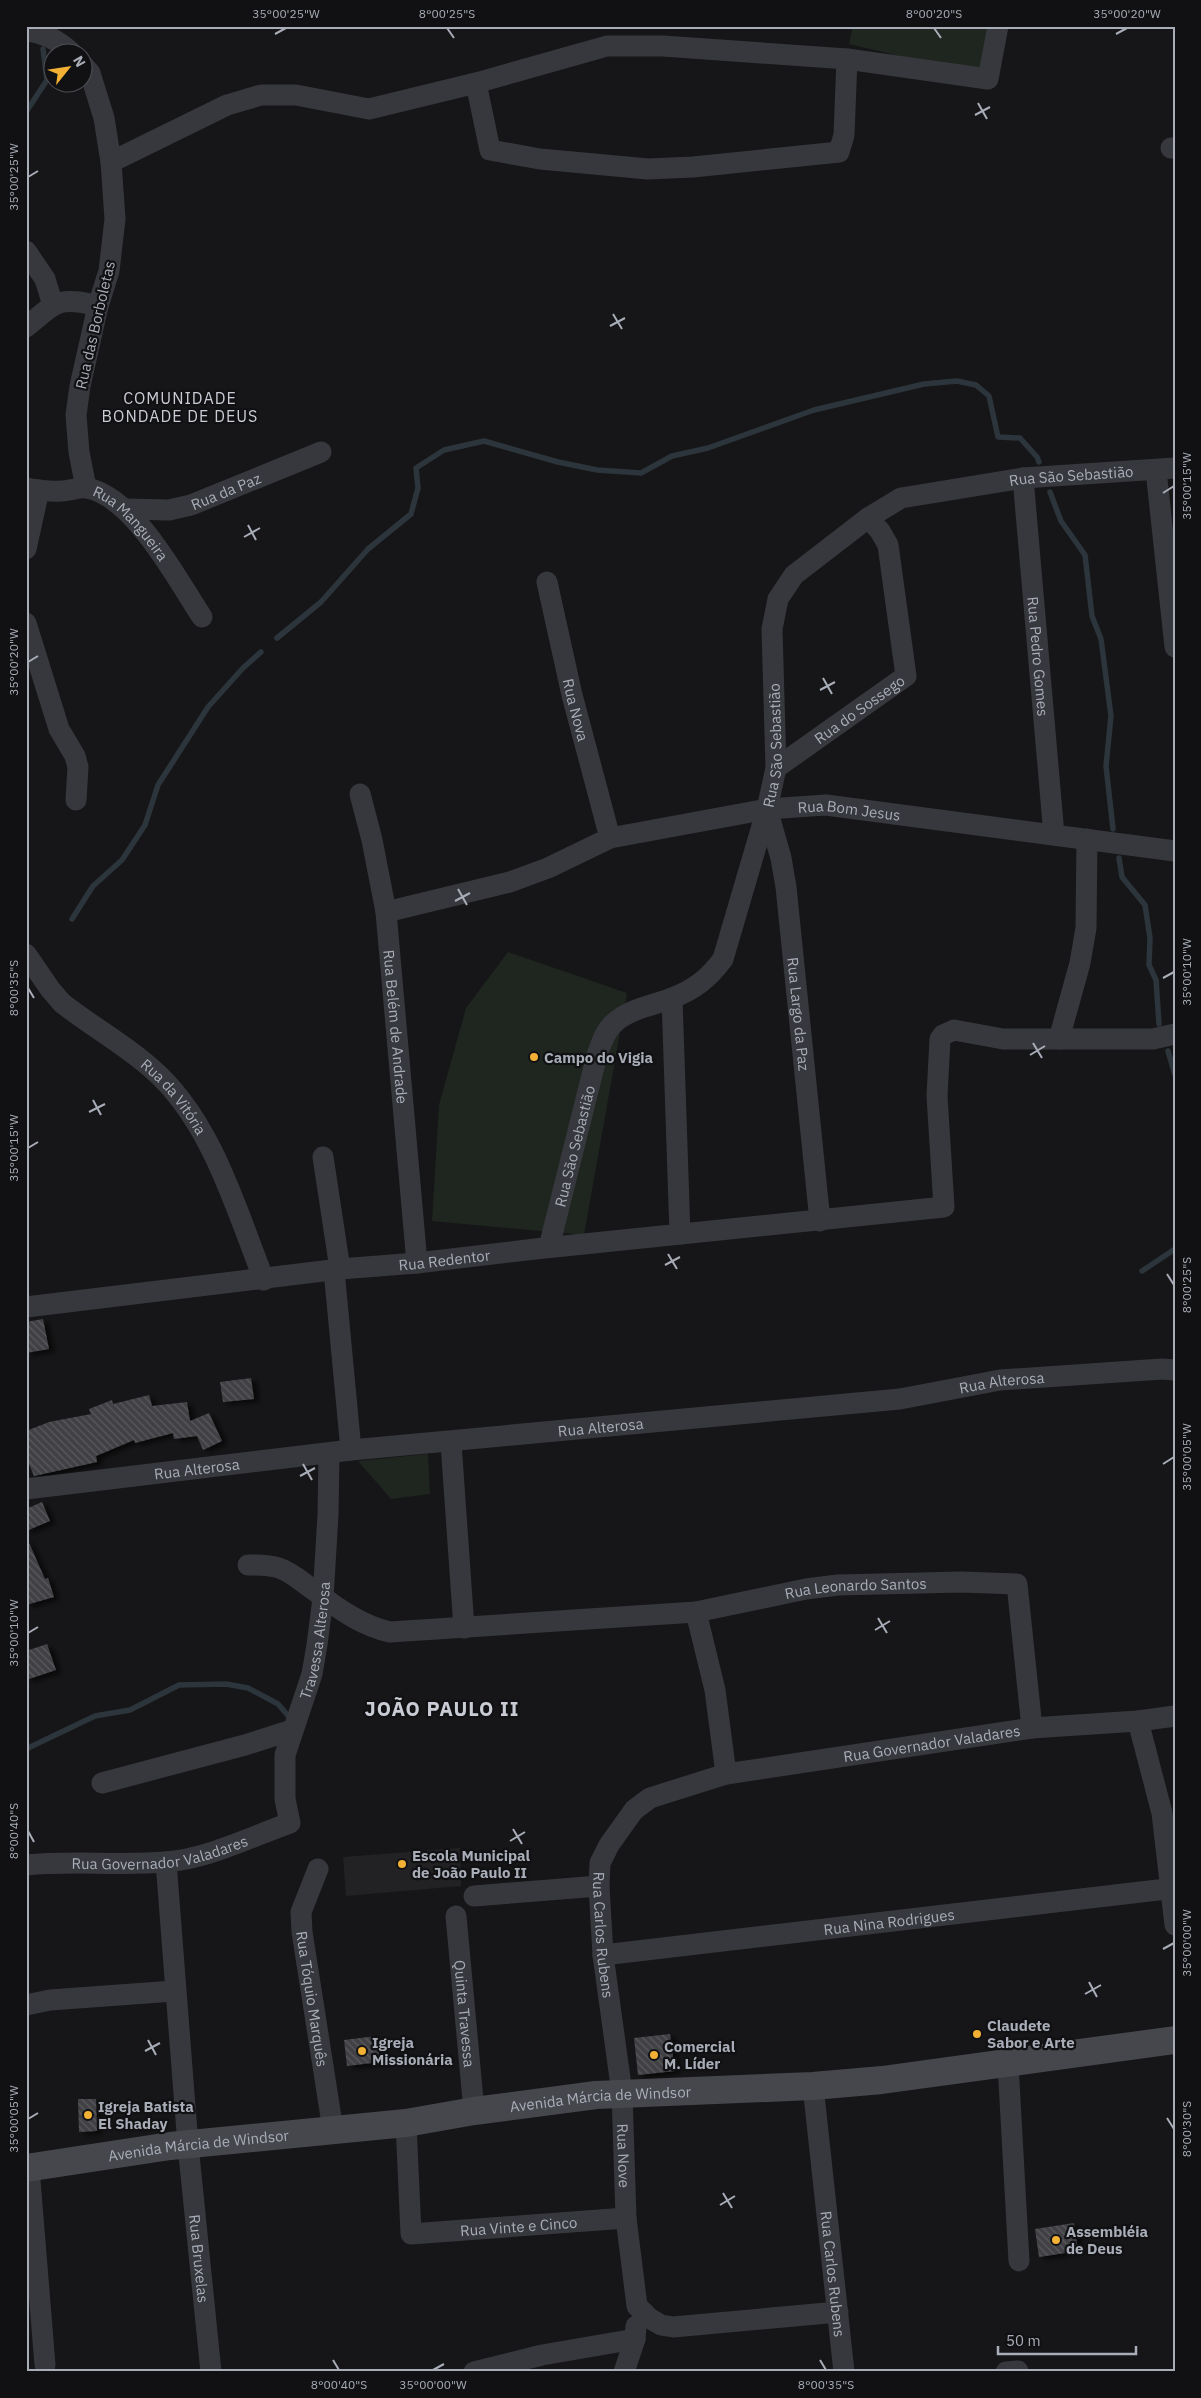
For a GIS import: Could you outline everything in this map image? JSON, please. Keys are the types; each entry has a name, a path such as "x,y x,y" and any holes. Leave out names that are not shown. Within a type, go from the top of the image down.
{"street":[{"path":"111,162 227,105 261,95 296,95 369,109 476,83 607,46 664,46 847,59 988,78 998,26"},
{"path":"26,31 47,35 60,42"},
{"path":"476,83 490,150 540,159 606,166 669,169 839,152 844,135 847,59"},
{"name":"Rua das Borboletas","path":"86,488 79,452 76,415 80,386 98,306 109,271 115,219 111,162 104,118 92,79"},
{"path":"26,251 45,279 53,305"},
{"path":"26,327 53,305 73,300 98,306"},
{"name":"Rua da Paz","path":"125,509 169,510 191,505 321,452"},
{"path":"1166,469 1175,647"},
{"name":"Rua São Sebastião","path":"549,1247 597,1055 605,1035 613,1024 626,1014 672,998 701,984 712,974 722,960 767,809 776,768 772,629 778,599 794,575 868,518 901,498 1023,478 1166,469"},
{"name":"Rua Pedro Gomes","path":"1023,478 1054,835"},
{"name":"Rua Mangueira","path":"32,489 60,491 86,488 108,496 125,509 142,528 202,617"},
{"path":"26,549 32,489"},
{"name":"Rua do Sossego","path":"776,768 906,676 888,545 880,530 868,518"},
{"name":"Rua Nova","path":"547,582 572,695 610,838"},
{"path":"26,623 59,729 75,756 78,767 76,800"},
{"name":"Rua Belém de Andrade","path":"360,794 372,840 386,912 418,1263"},
{"name":"Rua Bom Jesus","path":"386,912 510,882 548,868 610,838 767,809 826,805 1175,851"},
{"name":"Rua Largo da Paz","path":"767,809 782,858 790,919 820,1221"},
{"path":"1087,839 1086,928 1080,963 1059,1039 1153,1039 1175,1034"},
{"name":"Rua da Vitória","path":"26,954 62,1003 151,1068 185,1104 213,1155 264,1280"},
{"path":"672,998 680,1234"},
{"name":"Rua Redentor","path":"26,1307 337,1270 944,1207 937,1096 940,1039 943,1035 954,1030 1003,1040 1059,1039"},
{"path":"323,1157 337,1270 350,1450"},
{"name":"Rua Alterosa","path":"26,1489 350,1450 451,1443 900,1399 1000,1380 1162,1369 1175,1370"},
{"path":"451,1443 464,1628"},
{"name":"Travessa Alterosa","path":"290,1823 284,1778 285,1755 312,1674 323,1598 328,1515 329,1454"},
{"name":"Rua Leonardo Santos","path":"248,1565 270,1566 289,1572 323,1598 372,1628 406,1632 696,1612 806,1589 838,1585 960,1582 1018,1584 1032,1728"},
{"path":"696,1612 715,1690 726,1774"},
{"name":"Rua Governador Valadares","path":"726,1774 1032,1728 1138,1721 1175,1716"},
{"path":"1138,1721 1160,1804 1173,1888 1175,1925"},
{"path":"102,1783 245,1745 292,1730"},
{"name":"Rua Carlos Rubens","path":"622,2093 603,1955 599,1886 600,1864 609,1845 634,1810 650,1798 726,1774"},
{"name":"Rua Governador Valadares","path":"26,1865 61,1862 166,1862 199,1855 290,1823"},
{"name":"Rua Bruxelas","path":"166,1862 174,1991 211,2372"},
{"name":"Rua Tóquio Marquês","path":"318,1869 301,1912 302,1932 333,2130"},
{"path":"474,1896 599,1886"},
{"name":"Rua Nina Rodrigues","path":"603,1955 1173,1888"},
{"name":"Quinta Travessa","path":"456,1916 474,2111"},
{"path":"26,2006 50,2000 174,1991"},
{"name":"Avenida Márcia de Windsor","path":"28,2168 188,2145 406,2123 474,2111 622,2093 814,2086 882,2080 1175,2040"},
{"path":"1008,2064 1019,2261"},
{"name":"Rua Carlos Rubens","path":"814,2086 844,2372"},
{"name":"Rua Nove","path":"622,2093 626,2218 637,2306 635,2339 624,2372"},
{"name":"Rua Vinte e Cinco","path":"406,2123 411,2234 626,2218"},
{"path":"28,2168 45,2365"},
{"path":"637,2306 649,2318 661,2325 673,2327 838,2312"},
{"path":"474,2372 550,2353 635,2339"}],"shaded area":[{"path":"853,26 993,26 984,76 849,44"},
{"name":"Campo do Vigia","path":"508,952 627,993 584,1235 432,1221 439,1105 466,1008"},
{"path":"428,1454 430,1494 391,1499 358,1461"},
{"name":"Escola Municipal de João Paulo II","path":"460,1848 461,1886 346,1896 343,1857"}],"building":[{"path":"43,1319 49,1349 26,1353 26,1322"},
{"path":"251,1378 254,1399 223,1402 220,1382"},
{"path":"149,1395 152,1406 187,1402 190,1421 209,1413 222,1441 203,1450 197,1436 174,1439 173,1433 135,1443 134,1440 96,1456 97,1462 34,1476 26,1457 26,1431 49,1422 91,1414 89,1409 112,1400 113,1404"},
{"path":"42,1502 50,1521 26,1531 26,1509"},
{"path":"26,1536 45,1579 48,1578 54,1597 26,1605"},
{"path":"47,1644 56,1670 26,1680 26,1651"},
{"name":"Comercial M. Líder","path":"670,2034 675,2071 638,2075 634,2038"},
{"name":"Igreja Missionária","path":"377,2036 380,2062 347,2066 344,2040"},
{"name":"Igreja Batista El Shaday","path":"78,2099 96,2099 97,2131 79,2132"},
{"name":"Assembléia de Deus","path":"1074,2223 1078,2251 1039,2257 1035,2229"}],"waterway":[{"path":"26,112 42,88"},
{"path":"277,638 321,602 368,549 411,514 418,488 416,468 444,450 484,441 558,462 597,470 641,473 672,456 708,448 814,410 924,384 957,381 976,385 989,396 998,437 1020,438 1037,457 1039,462"},
{"path":"1050,492 1061,521 1085,555 1092,616 1101,639 1111,716 1106,766 1113,829"},
{"path":"72,919 93,886 122,860 145,825 158,785 208,707 243,668 261,652"},
{"path":"1119,858 1122,877 1145,905 1150,938 1149,965 1156,980 1159,1024"},
{"path":"1168,1051 1175,1075"},
{"path":"1142,1271 1175,1249"},
{"path":"26,1749 95,1716 130,1710 179,1685 226,1684 248,1688 278,1704 291,1719"}],"place":[{"name":"Campo do Vigia","path":"534,1057"},
{"name":"Escola Municipal de João Paulo II","path":"402,1864"},
{"name":"Claudete Sabor e Arte","path":"977,2034"},
{"name":"Igreja Missionária","path":"362,2051"},
{"name":"Comercial M. Líder","path":"654,2055"},
{"name":"Igreja Batista El Shaday","path":"88,2115"},
{"name":"Assembléia de Deus","path":"1056,2240"}],"district":[{"name":"COMUNIDADE BONDADE DE DEUS","path":"180,407"},
{"name":"JOÃO PAULO II","path":"442,1708"}]}
